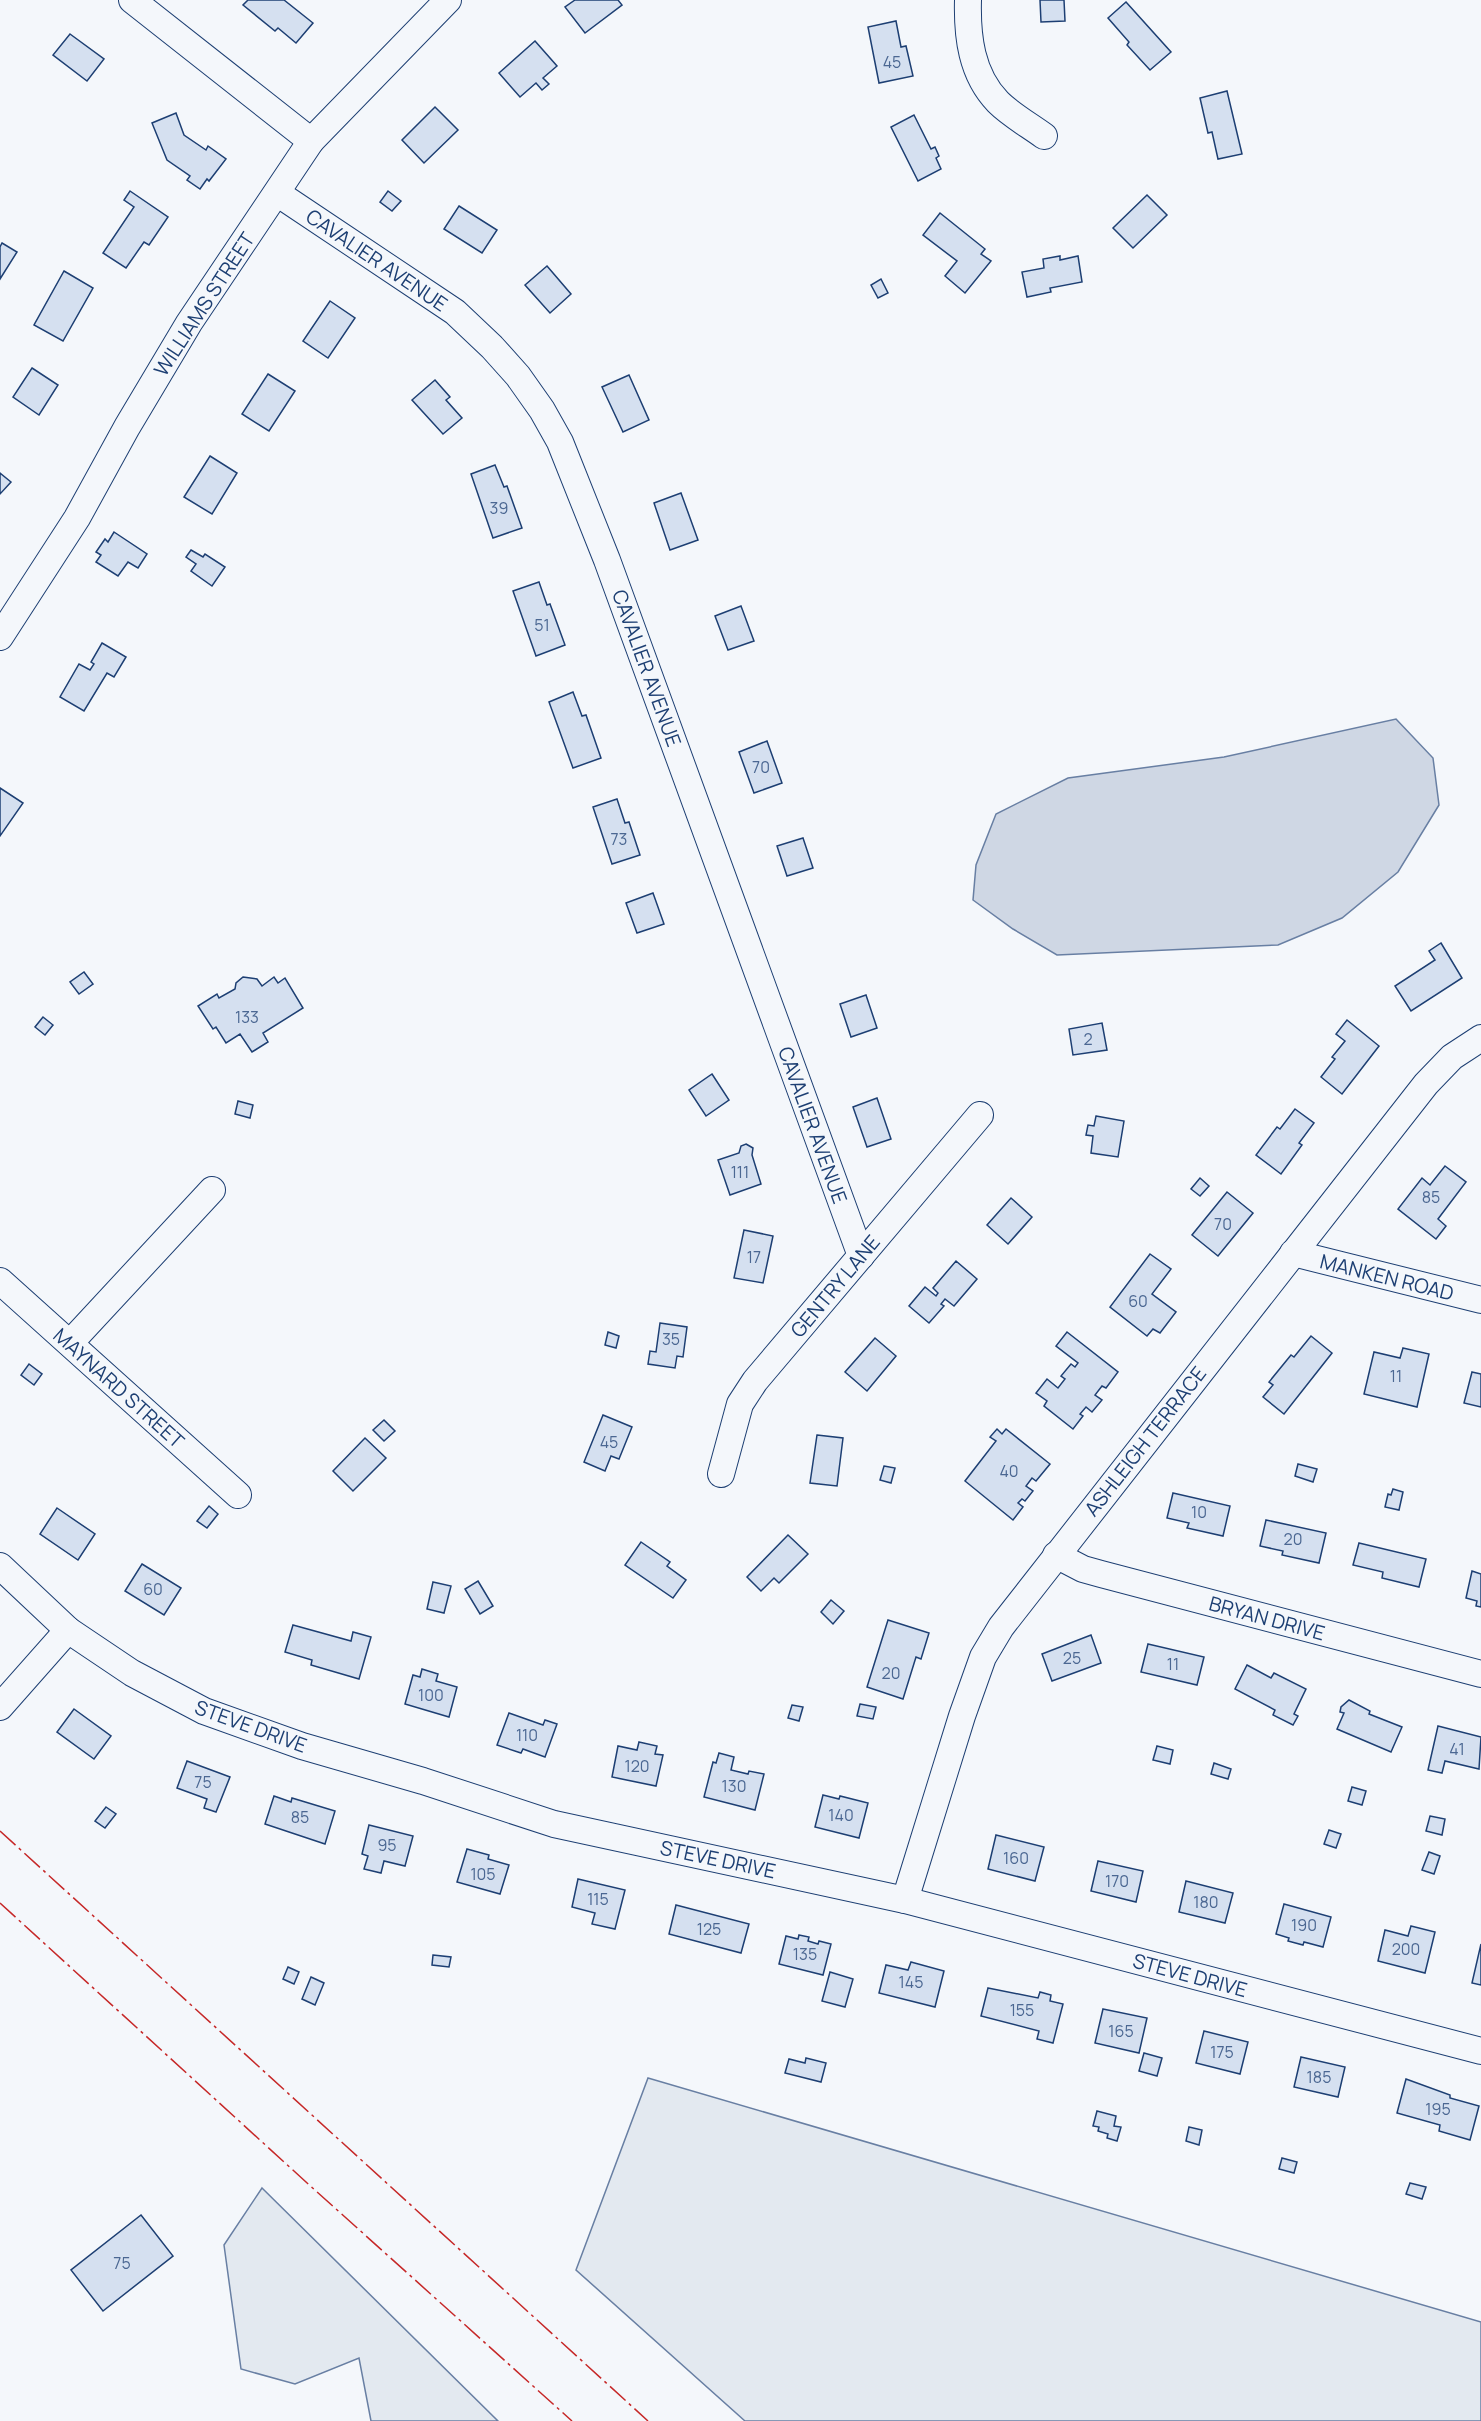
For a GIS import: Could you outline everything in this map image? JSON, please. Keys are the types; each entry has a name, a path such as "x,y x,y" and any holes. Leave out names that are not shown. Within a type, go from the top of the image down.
{"street":[{"path":"132,0 310,141"},
{"name":"WILLIAMS STREET","path":"0,637 77,518 127,427 189,323 310,141 448,0"},
{"path":"968,0 972,55 983,83 998,102 1044,136"},
{"name":"CAVALIER AVENUE","path":"277,193 455,312 518,376 560,442 612,572 861,1256"},
{"name":"ASHLEIGH TERRACE","path":"905,1900 962,1716 983,1657 1000,1627 1426,1084 1452,1057 1481,1038"},
{"name":"GENTRY LANE","path":"721,1474 734,1422 745,1396 755,1381 980,1115"},
{"path":"70,1343 212,1190"},
{"name":"MANKEN ROAD","path":"1293,1253 1481,1300"},
{"name":"MAYNARD STREET","path":"0,1281 238,1494"},
{"name":"BRYAN DRIVE","path":"1056,1555 1083,1569 1481,1674"},
{"name":"STEVE DRIVE","path":"0,1566 68,1630 132,1673 204,1711 302,1746 423,1781 554,1824 905,1900 1481,2051"},
{"path":"0,1707 68,1630"}],"shaded area":[{"path":"1396,719 1433,758 1439,805 1398,872 1342,918 1278,945 1057,955 1013,929 973,900 976,865 996,814 1068,778 1224,757"},
{"path":"648,2078 1481,2322 1481,2421 745,2421 576,2270"},
{"path":"262,2188 498,2421 371,2421 359,2358 295,2384 241,2369 224,2245"}],"building":[{"path":"248,0 284,0 313,23 296,43 278,28 275,31 243,5"},
{"path":"575,0 618,0 622,5 585,33 565,7"},
{"path":"1040,0 1064,0 1065,21 1041,22"},
{"path":"1126,2 1171,52 1150,70 1127,45 1129,42 1108,18"},
{"path":"896,21 901,47 906,46 913,76 879,83 868,27"},
{"path":"70,34 104,59 87,81 53,55"},
{"path":"535,41 557,66 543,78 549,84 542,90 536,83 520,97 499,73"},
{"path":"1227,91 1242,154 1218,159 1212,132 1208,133 1200,98"},
{"path":"435,107 458,130 424,163 402,140"},
{"path":"176,113 184,135 206,150 208,146 226,159 200,189 187,180 190,176 167,160 152,123"},
{"path":"914,115 931,149 935,147 939,156 936,158 941,169 918,181 891,127"},
{"path":"130,191 168,217 149,245 144,242 126,268 103,253 134,207 124,200"},
{"path":"388,191 401,201 392,211 380,202"},
{"path":"1147,195 1167,215 1133,248 1113,228"},
{"path":"459,206 497,230 482,253 444,229"},
{"path":"940,213 985,249 981,254 991,261 965,293 945,276 957,261 923,235"},
{"path":"2,243 17,252 0,279 0,247"},
{"path":"1060,256 1060,260 1078,256 1082,282 1050,288 1051,292 1027,297 1022,272 1044,268 1043,259"},
{"path":"547,266 571,294 550,313 525,285"},
{"path":"64,271 93,288 63,341 34,325"},
{"path":"881,279 888,293 878,298 871,285"},
{"path":"330,301 355,318 328,358 303,341"},
{"path":"32,368 58,385 39,415 13,397"},
{"path":"268,374 295,391 269,431 242,414"},
{"path":"629,375 649,420 623,432 602,387"},
{"path":"435,380 450,397 446,400 462,418 443,434 412,400"},
{"path":"210,456 237,473 212,514 184,497"},
{"path":"495,465 504,487 507,486 522,528 493,538 471,474"},
{"path":"0,473 11,482 0,494"},
{"path":"681,493 698,540 670,550 654,503"},
{"path":"114,532 147,554 138,568 128,562 118,576 96,562 101,555 96,552 105,539 108,542"},
{"path":"191,550 203,557 205,554 225,567 212,586 191,571 196,564 186,557"},
{"path":"539,582 565,645 536,656 513,591"},
{"path":"741,606 754,641 728,650 715,616"},
{"path":"102,643 126,657 114,677 107,673 84,711 60,697 79,664 90,670 94,664 91,662"},
{"path":"573,692 582,716 586,715 601,758 573,768 549,702"},
{"path":"767,741 782,783 754,793 739,752"},
{"path":"0,788 23,803 0,836"},
{"path":"617,799 625,823 629,822 640,855 612,864 593,807"},
{"path":"803,838 813,868 787,876 777,846"},
{"path":"653,893 664,924 637,933 626,903"},
{"path":"1441,943 1462,978 1411,1011 1395,986 1435,960 1429,951"},
{"path":"84,972 93,984 79,994 70,982"},
{"path":"243,977 257,979 262,986 274,977 278,983 285,978 303,1008 263,1033 268,1042 252,1052 240,1034 226,1043 216,1027 213,1029 198,1006 217,994 219,998 235,989 236,983"},
{"path":"866,995 877,1028 851,1037 840,1004"},
{"path":"43,1017 53,1025 45,1035 35,1027"},
{"path":"1347,1020 1379,1046 1342,1094 1321,1077 1335,1059 1332,1057 1345,1041 1336,1034"},
{"path":"1102,1023 1107,1050 1073,1055 1069,1029"},
{"path":"712,1074 729,1100 706,1116 689,1090"},
{"path":"877,1098 891,1139 867,1147 853,1107"},
{"path":"238,1101 253,1105 250,1118 235,1114"},
{"path":"1295,1109 1314,1123 1299,1143 1302,1145 1281,1174 1256,1155 1277,1127 1280,1129"},
{"path":"1096,1116 1124,1121 1118,1157 1091,1153 1093,1136 1086,1135 1088,1125 1094,1126"},
{"path":"746,1144 753,1148 752,1155 761,1184 730,1195 718,1160 739,1153 741,1146"},
{"path":"1445,1166 1466,1182 1438,1219 1446,1226 1436,1239 1398,1209 1422,1178 1430,1185"},
{"path":"1200,1178 1209,1186 1200,1196 1191,1189"},
{"path":"1227,1192 1253,1213 1218,1256 1192,1235"},
{"path":"1011,1198 1032,1217 1008,1244 987,1225"},
{"path":"744,1230 773,1236 763,1283 734,1278"},
{"path":"1150,1254 1171,1269 1152,1294 1176,1312 1160,1333 1153,1329 1147,1336 1110,1307"},
{"path":"956,1261 977,1279 954,1306 945,1299 941,1304 944,1306 929,1323 909,1306 925,1287 936,1296 938,1293 933,1288"},
{"path":"660,1323 687,1327 683,1357 677,1356 675,1368 648,1364 650,1351 656,1352"},
{"path":"608,1332 619,1336 616,1348 605,1345"},
{"path":"1067,1332 1118,1372 1106,1388 1102,1386 1095,1395 1102,1400 1092,1412 1086,1407 1080,1414 1083,1416 1073,1429 1044,1406 1047,1401 1036,1393 1047,1379 1058,1388 1065,1379 1061,1376 1071,1364 1075,1367 1078,1363 1056,1346"},
{"path":"1311,1336 1332,1353 1284,1414 1263,1397 1273,1385 1269,1382 1291,1355 1294,1357"},
{"path":"875,1338 896,1356 867,1391 845,1372"},
{"path":"1403,1348 1429,1354 1417,1407 1364,1394 1374,1352 1400,1358"},
{"path":"29,1364 42,1374 34,1385 21,1375"},
{"path":"1472,1372 1481,1374 1481,1407 1464,1403"},
{"path":"603,1415 632,1427 619,1459 611,1456 605,1471 584,1462"},
{"path":"384,1420 395,1431 384,1441 373,1430"},
{"path":"997,1429 1002,1434 1006,1429 1050,1464 1036,1481 1032,1478 1026,1486 1033,1491 1025,1501 1022,1499 1018,1503 1023,1507 1013,1520 965,1481 996,1441 990,1437"},
{"path":"817,1435 843,1438 837,1486 810,1483"},
{"path":"365,1438 386,1458 353,1491 333,1471"},
{"path":"1298,1464 1317,1469 1313,1482 1295,1476"},
{"path":"884,1466 895,1468 891,1483 880,1480"},
{"path":"1393,1489 1403,1492 1399,1510 1385,1507 1388,1494 1391,1495"},
{"path":"1173,1493 1230,1506 1223,1536 1187,1528 1189,1523 1167,1518"},
{"path":"209,1506 218,1514 207,1528 197,1521"},
{"path":"57,1508 95,1534 78,1560 40,1534"},
{"path":"1266,1520 1326,1533 1319,1563 1282,1555 1283,1551 1260,1546"},
{"path":"788,1535 808,1554 779,1583 774,1578 761,1591 747,1577"},
{"path":"641,1542 670,1562 667,1566 686,1580 673,1598 625,1565"},
{"path":"1359,1543 1426,1559 1419,1587 1382,1578 1383,1572 1353,1565"},
{"path":"142,1564 181,1588 164,1615 125,1591"},
{"path":"1472,1571 1481,1574 1481,1607 1476,1606 1477,1601 1466,1598"},
{"path":"478,1581 493,1606 480,1614 465,1589"},
{"path":"433,1582 451,1586 444,1613 427,1609"},
{"path":"831,1600 844,1611 833,1624 821,1612"},
{"path":"888,1620 929,1633 921,1659 916,1657 903,1699 867,1687"},
{"path":"293,1625 351,1641 353,1632 371,1637 359,1679 311,1665 312,1660 285,1652"},
{"path":"1091,1635 1101,1663 1052,1681 1042,1654"},
{"path":"1148,1644 1204,1657 1197,1685 1141,1672"},
{"path":"1247,1665 1271,1678 1274,1673 1306,1689 1294,1714 1298,1716 1293,1725 1273,1715 1275,1710 1235,1689"},
{"path":"422,1669 438,1674 436,1681 457,1687 449,1717 405,1704 413,1675 420,1677"},
{"path":"1349,1700 1370,1711 1369,1714 1402,1727 1391,1752 1337,1729 1344,1713 1340,1712 1341,1707"},
{"path":"860,1704 876,1707 873,1719 857,1716"},
{"path":"792,1705 803,1707 799,1721 788,1718"},
{"path":"74,1709 111,1736 94,1759 57,1732"},
{"path":"509,1713 543,1725 545,1720 557,1724 545,1757 523,1749 521,1753 497,1745"},
{"path":"1438,1726 1481,1737 1479,1769 1445,1761 1442,1773 1428,1770"},
{"path":"639,1742 657,1746 655,1754 663,1755 656,1786 612,1777 618,1746 637,1750"},
{"path":"1157,1746 1173,1750 1170,1764 1153,1760"},
{"path":"719,1753 734,1757 731,1770 748,1774 749,1771 764,1774 755,1810 704,1797 713,1762 716,1763"},
{"path":"187,1761 230,1777 216,1812 204,1808 207,1799 177,1788"},
{"path":"1214,1763 1231,1769 1228,1779 1211,1774"},
{"path":"1352,1787 1366,1791 1362,1805 1348,1801"},
{"path":"823,1795 839,1799 840,1796 868,1803 859,1838 815,1827"},
{"path":"274,1796 291,1802 292,1798 335,1811 325,1844 265,1824"},
{"path":"106,1807 116,1814 105,1828 95,1821"},
{"path":"1430,1816 1445,1819 1442,1835 1426,1831"},
{"path":"369,1825 413,1836 405,1866 384,1861 381,1873 364,1869 368,1856 362,1854"},
{"path":"1329,1830 1341,1834 1336,1848 1324,1844"},
{"path":"996,1835 1044,1847 1035,1881 988,1869"},
{"path":"467,1849 489,1855 488,1859 509,1865 500,1894 457,1882"},
{"path":"1429,1852 1440,1856 1434,1874 1422,1870"},
{"path":"1098,1861 1143,1871 1136,1902 1091,1891"},
{"path":"578,1879 625,1890 615,1929 592,1924 595,1913 572,1907"},
{"path":"1186,1881 1233,1893 1225,1923 1179,1912"},
{"path":"1284,1904 1331,1917 1323,1947 1288,1941 1289,1938 1276,1934"},
{"path":"676,1905 749,1924 741,1953 669,1934"},
{"path":"1411,1926 1435,1932 1425,1973 1378,1961 1385,1930 1408,1936"},
{"path":"799,1935 809,1937 808,1941 818,1944 819,1941 831,1944 823,1975 779,1964 786,1936 798,1939"},
{"path":"1481,1944 1481,1985 1472,1983"},
{"path":"433,1955 451,1957 449,1967 432,1965"},
{"path":"911,1962 944,1971 935,2007 879,1993 886,1965 908,1970"},
{"path":"288,1967 299,1972 294,1984 283,1979"},
{"path":"830,1972 853,1979 845,2007 822,2001"},
{"path":"311,1977 324,1983 315,2005 302,1999"},
{"path":"988,1988 1038,1998 1040,1992 1051,1995 1050,2001 1063,2004 1053,2043 1037,2039 1039,2031 981,2016"},
{"path":"1103,2009 1147,2018 1139,2053 1095,2043"},
{"path":"1204,2031 1248,2042 1240,2074 1196,2063"},
{"path":"1144,2053 1162,2058 1157,2076 1139,2071"},
{"path":"1301,2057 1345,2067 1338,2097 1294,2087"},
{"path":"806,2058 826,2063 821,2082 785,2073 789,2059 805,2063"},
{"path":"1406,2079 1450,2095 1450,2098 1479,2106 1470,2140 1439,2131 1440,2125 1397,2113"},
{"path":"1097,2111 1116,2116 1114,2126 1121,2127 1117,2141 1107,2138 1108,2134 1098,2131 1099,2127 1093,2126"},
{"path":"1189,2127 1202,2130 1199,2145 1186,2141"},
{"path":"1282,2158 1297,2162 1294,2173 1279,2169"},
{"path":"1410,2183 1426,2187 1422,2199 1406,2194"},
{"path":"141,2215 173,2256 103,2311 71,2270"}],"power":[{"path":"0,1831 648,2421"},
{"path":"0,1903 572,2421"}]}
